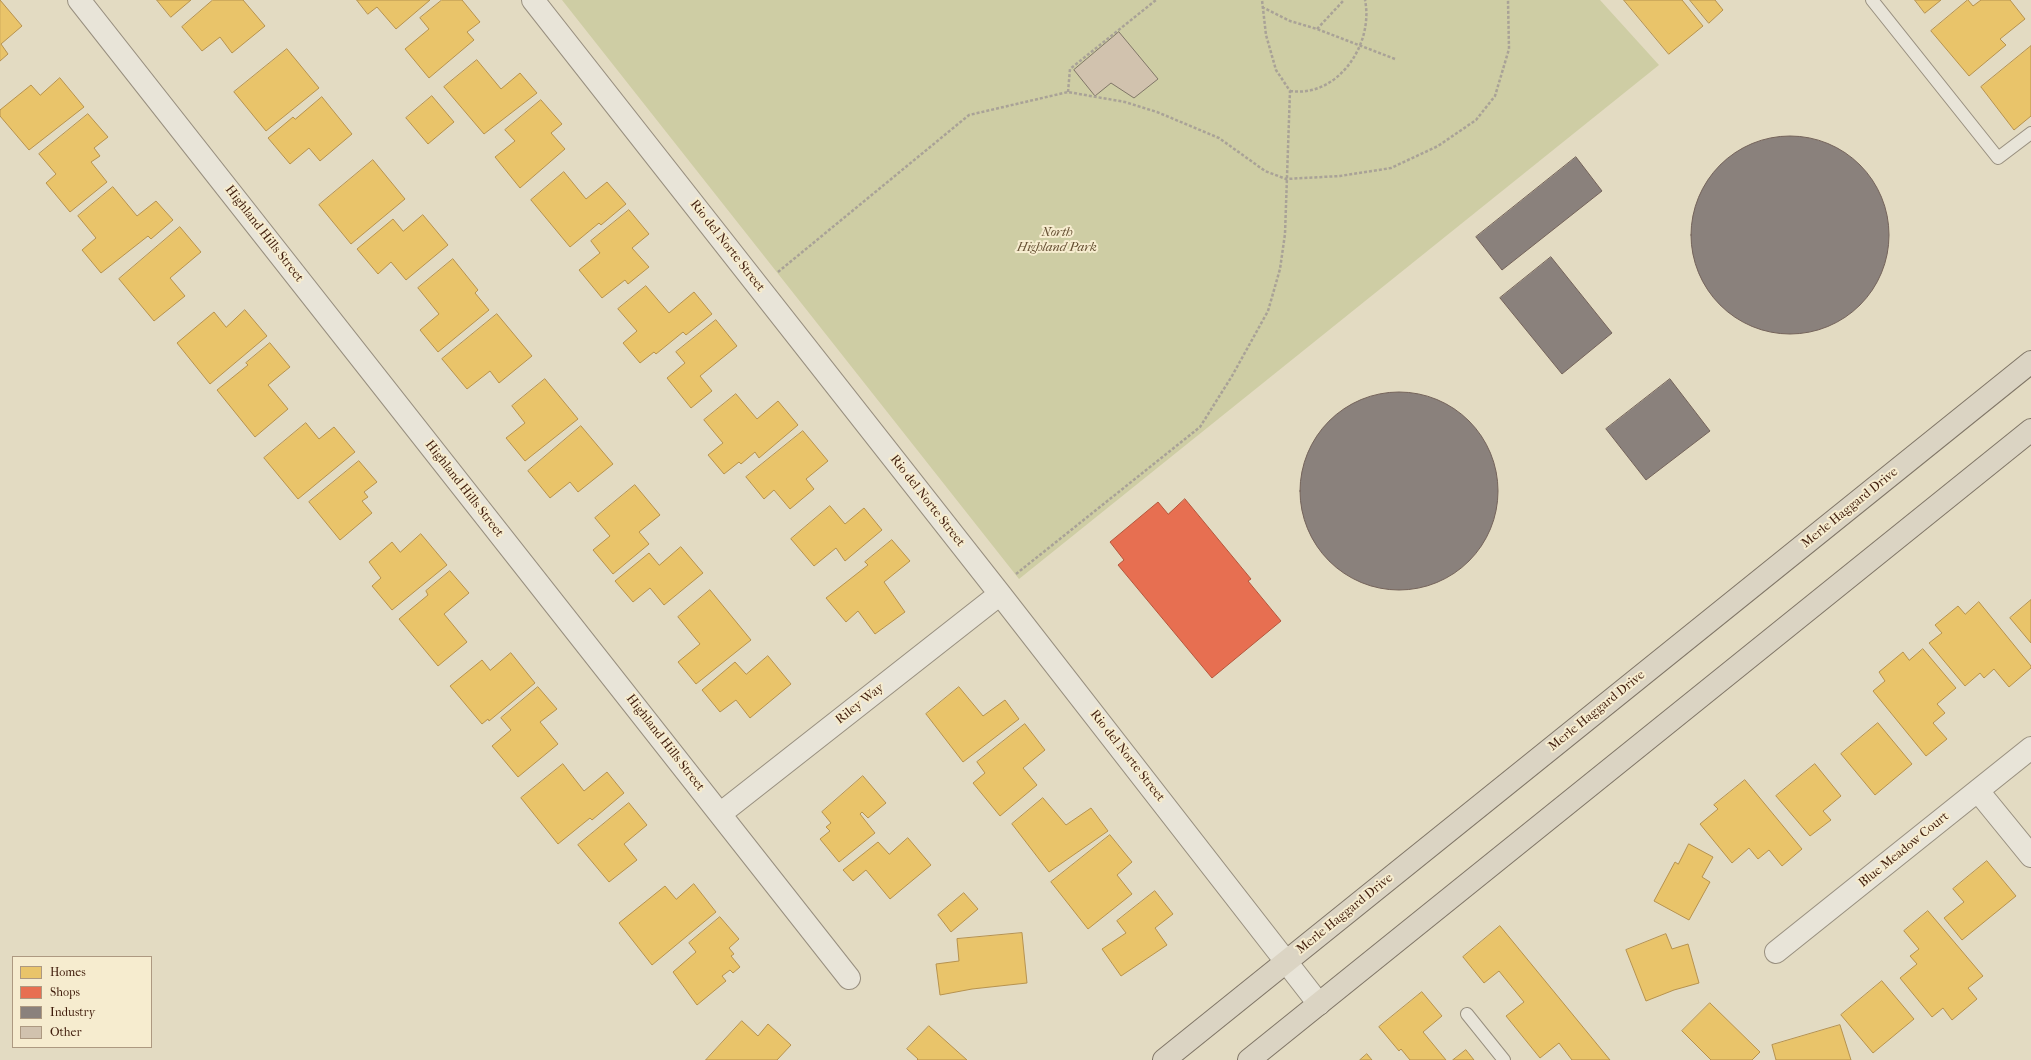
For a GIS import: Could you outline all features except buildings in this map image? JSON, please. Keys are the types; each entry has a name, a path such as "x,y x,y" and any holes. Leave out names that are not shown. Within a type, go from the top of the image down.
{"main road":[{"name":"Merle Haggard Drive","path":"1164,1060 2031,362"},
{"path":"1249,1060 2031,430"}],"street":[{"name":"Highland Hills Street","path":"79,0 849,978"},
{"name":"Rio del Norte Street","path":"532,0 1000,594 1319,1004"},
{"name":"Riley Way","path":"720,814 1000,594"},
{"name":"Blue Meadow Court","path":"1776,952 2031,748"},
{"path":"1978,791 2031,856"}],"lane":[{"path":"1872,0 1998,158 2031,133"},
{"path":"1466,1014 1504,1060"}],"path":[{"path":"1068,92 1070,69 1156,0"},
{"path":"1014,576 1200,427 1232,376 1268,311 1280,269 1285,234 1290,91 1276,70 1266,35 1262,0"},
{"path":"1318,29 1344,0"},
{"path":"1290,91 1304,93 1316,90 1336,79 1346,68 1361,46 1364,28 1365,0"},
{"path":"772,278 969,115 1068,92 1125,102 1157,112 1219,138 1265,171 1286,179 1340,176 1391,168 1438,146 1476,120 1495,96 1509,48 1508,0"},
{"path":"1262,6 1290,21 1318,29 1395,59"}],"green space":[{"name":"North Highland Park","path":"562,0 1600,0 1659,65 1019,579"}]}
